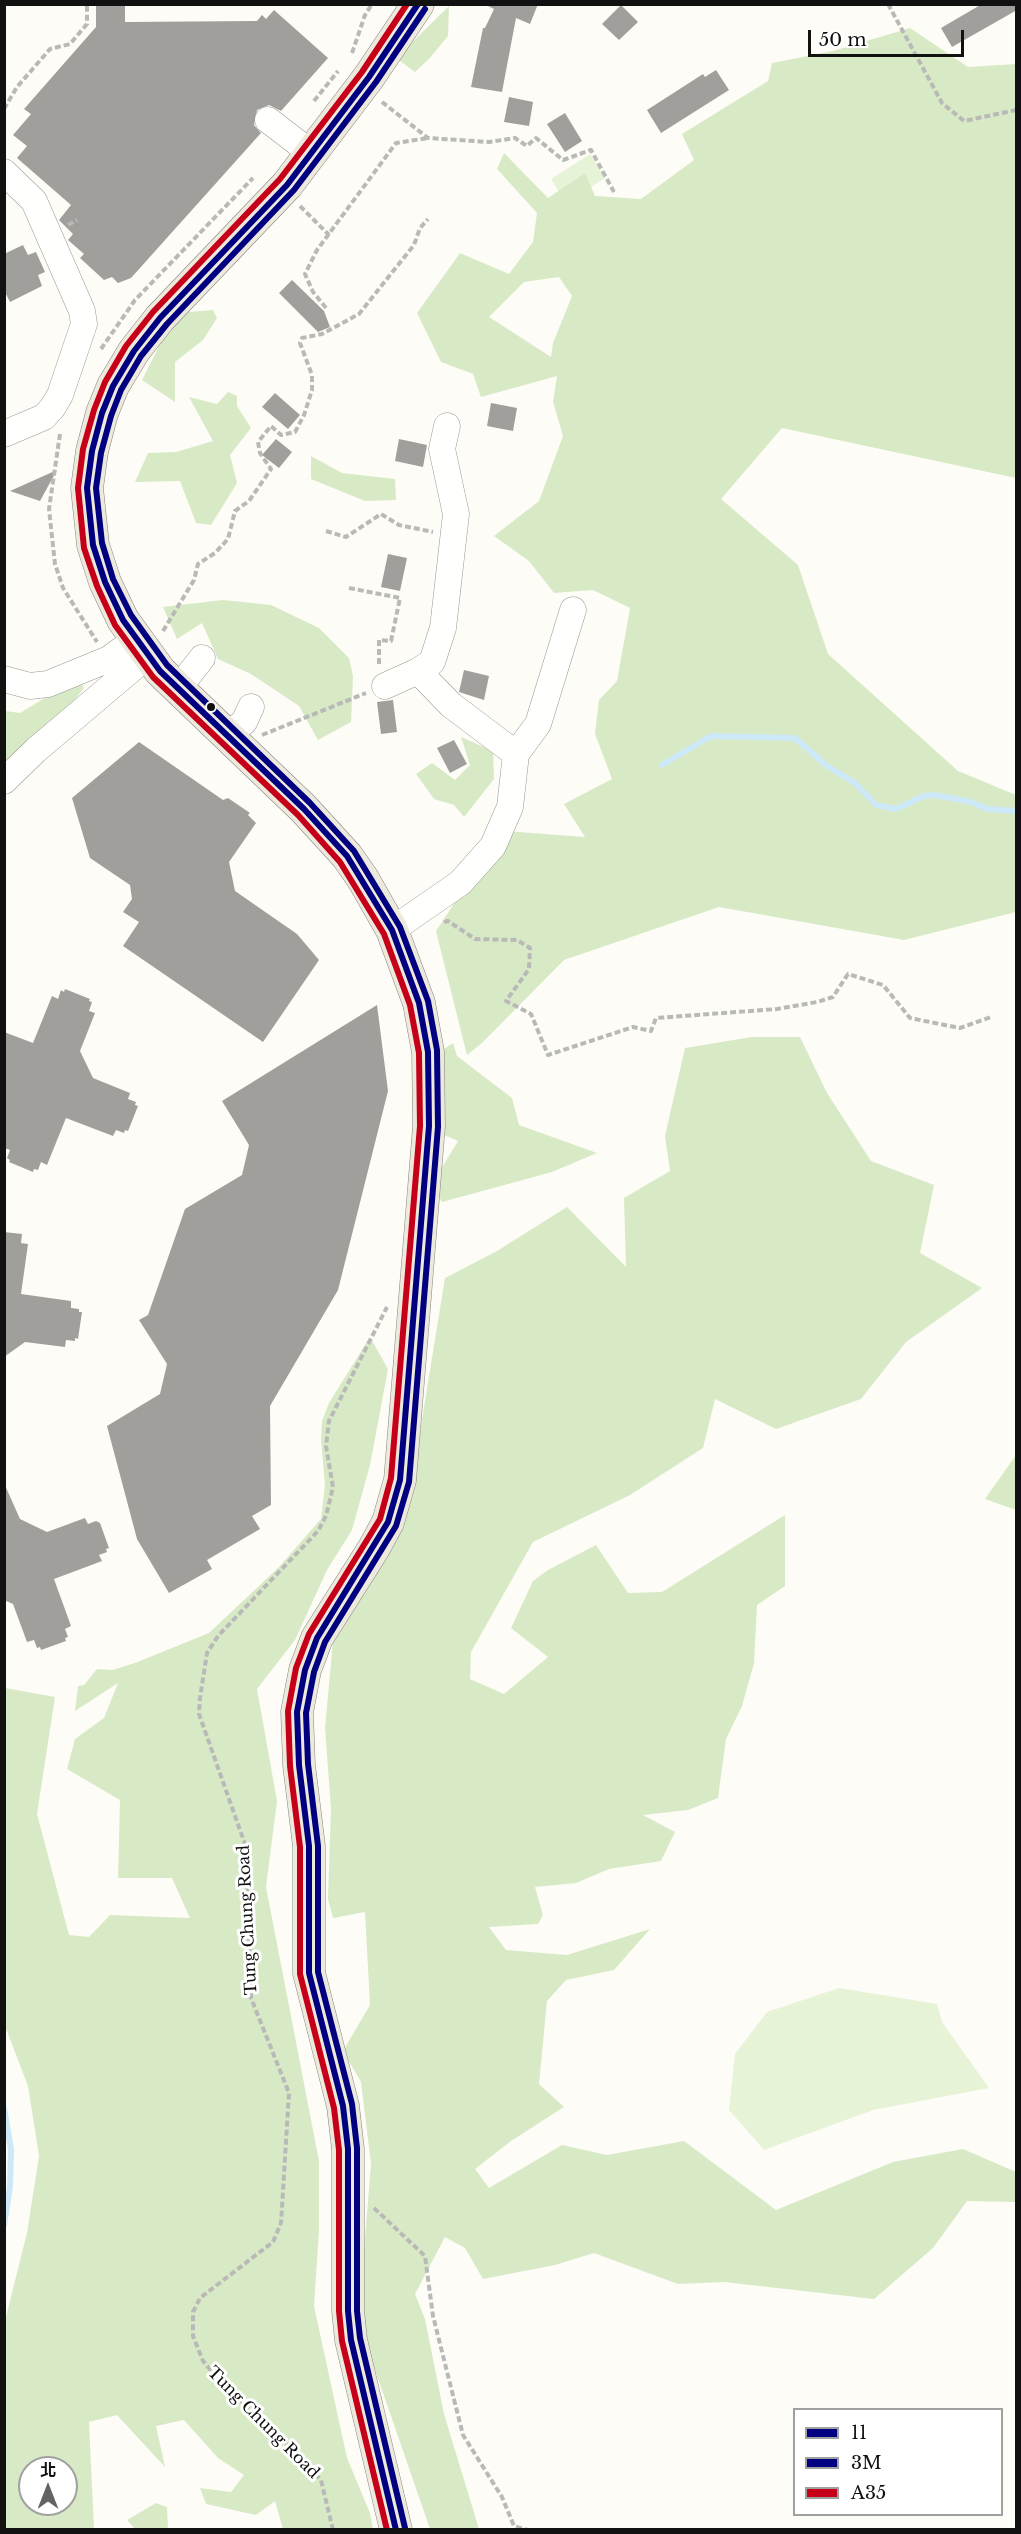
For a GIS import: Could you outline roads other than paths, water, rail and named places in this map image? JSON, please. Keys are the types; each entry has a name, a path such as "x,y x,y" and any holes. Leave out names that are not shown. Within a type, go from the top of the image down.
{"main road":[{"path":"396,2529 351,2340 348,2311 349,2185 343,2106 309,1973 309,1846 299,1765 297,1712 309,1655 326,1621 369,1557 385,1528 398,1493 403,1465 430,1098 428,1052 403,925 363,879 244,726 177,690 105,582 89,526 87,488 92,451 102,413 121,372 152,327 278,195 369,77 418,4"}],"street":[{"path":"268,120 311,153"},
{"path":"4,172 34,201 82,311 84,324 60,395 53,407 44,417 4,434"},
{"path":"385,686 418,672 432,662 443,628 456,514 442,449 447,426"},
{"path":"403,925 460,883 493,846 510,807 516,754 538,724 573,610"},
{"path":"4,679 30,686 48,684 146,644"},
{"path":"4,781 36,750 94,703 123,675 146,644"},
{"path":"177,690 202,658"},
{"path":"418,672 451,705 516,754"}],"waterway":[{"path":"662,765 711,736 795,738 827,766 855,783 876,805 896,809 924,796 935,795 971,802 987,809 1016,811"},
{"path":"4,2108 11,2149 10,2187 4,2225"}]}
